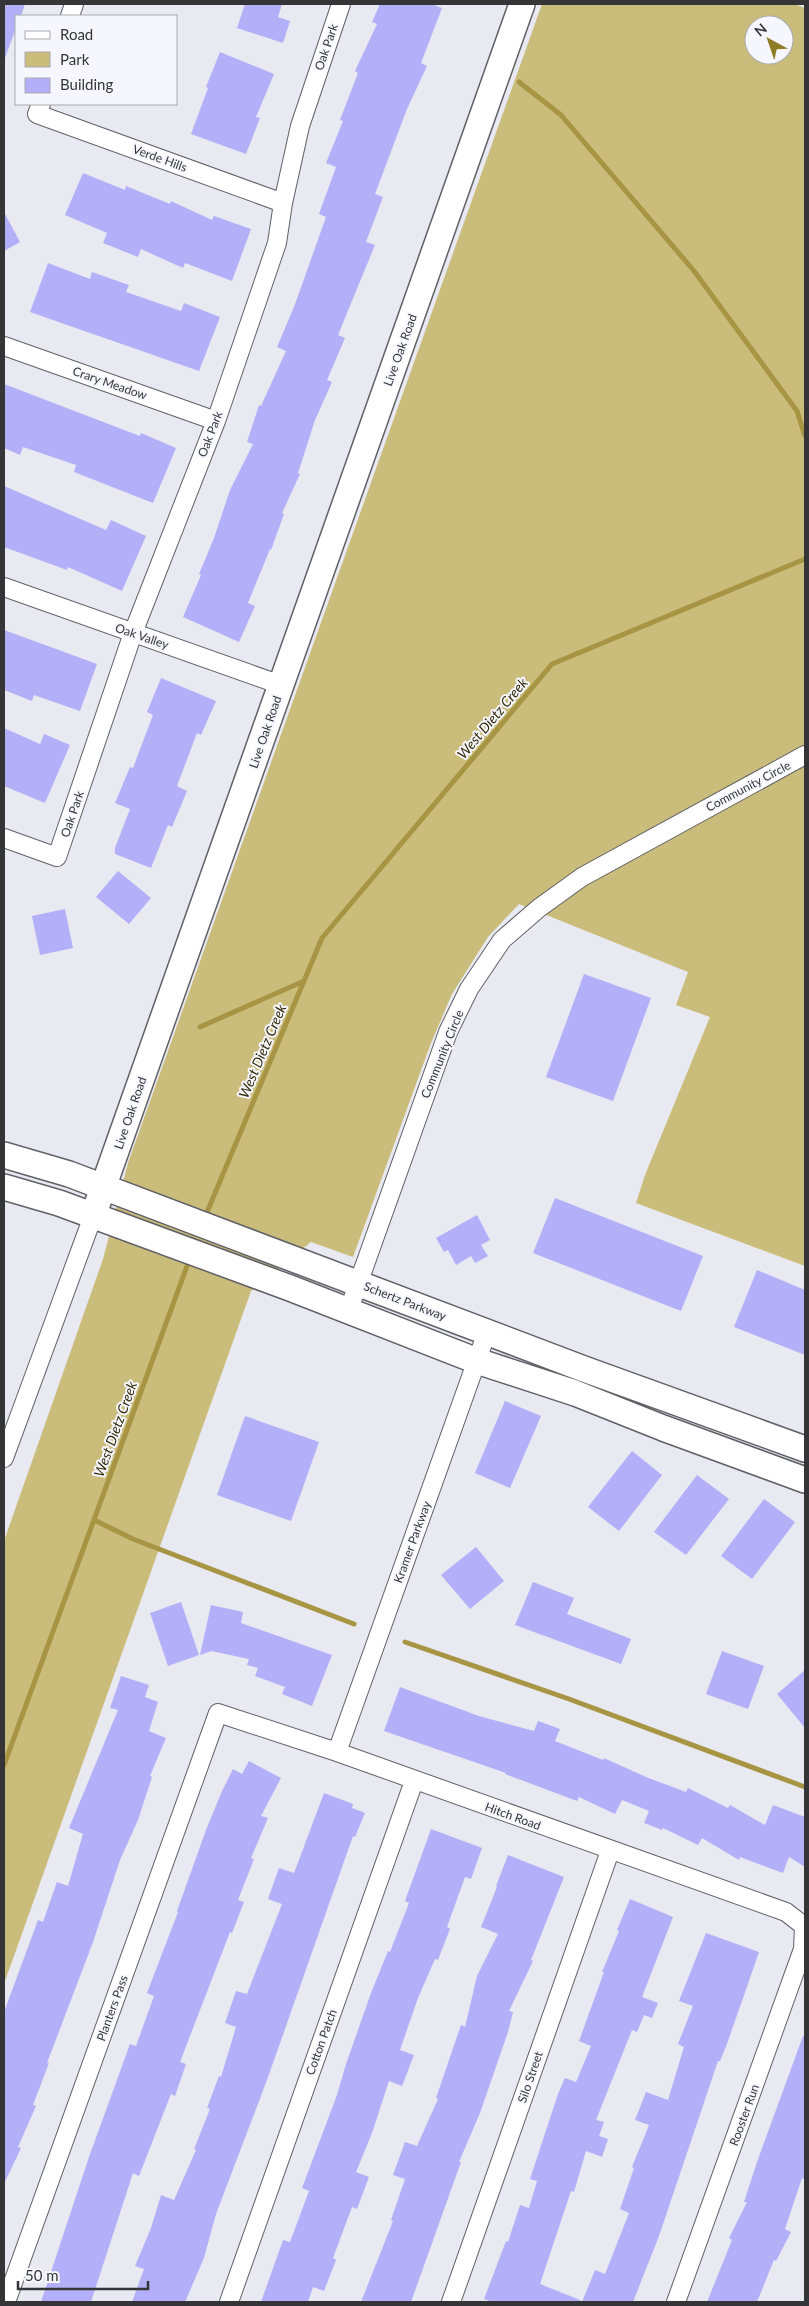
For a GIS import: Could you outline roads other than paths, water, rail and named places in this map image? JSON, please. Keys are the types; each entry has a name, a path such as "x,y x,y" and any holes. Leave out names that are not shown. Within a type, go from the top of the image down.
{"main road":[{"name":"Live Oak Road","path":"93,1216 522,4"},
{"name":"Schertz Parkway","path":"4,1155 69,1174 584,1369 805,1449"},
{"path":"4,1187 59,1203 290,1288 477,1361 575,1393 663,1428 805,1480"},
{"path":"575,1393 584,1369"},
{"path":"663,1428 672,1401"}],"street":[{"name":"Oak Park","path":"4,838 57,858 133,633 216,421 277,243 283,203 300,126 341,4"},
{"name":"Verde Hills","path":"39,109 283,203"},
{"name":"Crary Meadow","path":"4,346 216,421"},
{"name":"Oak Valley","path":"4,587 281,685"},
{"name":"Community Circle","path":"348,1312 448,1032 469,989 502,940 539,908 582,877 805,755"},
{"name":"Live Oak Road","path":"4,1458 93,1216"},
{"name":"Kramer Parkway","path":"337,1752 488,1332"},
{"name":"Hitch Road","path":"218,1713 337,1752 610,1851 786,1912 804,1926"},
{"name":"Planters Pass","path":"6,2302 218,1713"},
{"name":"Cotton Patch","path":"229,2302 414,1781"},
{"name":"Silo Street","path":"451,2302 610,1851"},
{"name":"Rooster Run","path":"676,2302 804,1949 804,1926"}],"waterway":[{"path":"519,82 561,115 694,271 797,411 805,436"},
{"name":"West Dietz Creek","path":"205,1217 322,938 552,664 805,559"},
{"path":"200,1027 304,981"},
{"name":"West Dietz Creek","path":"4,1765 190,1258"},
{"path":"94,1520 133,1539 354,1624"},
{"path":"405,1642 569,1699 805,1787"}]}
